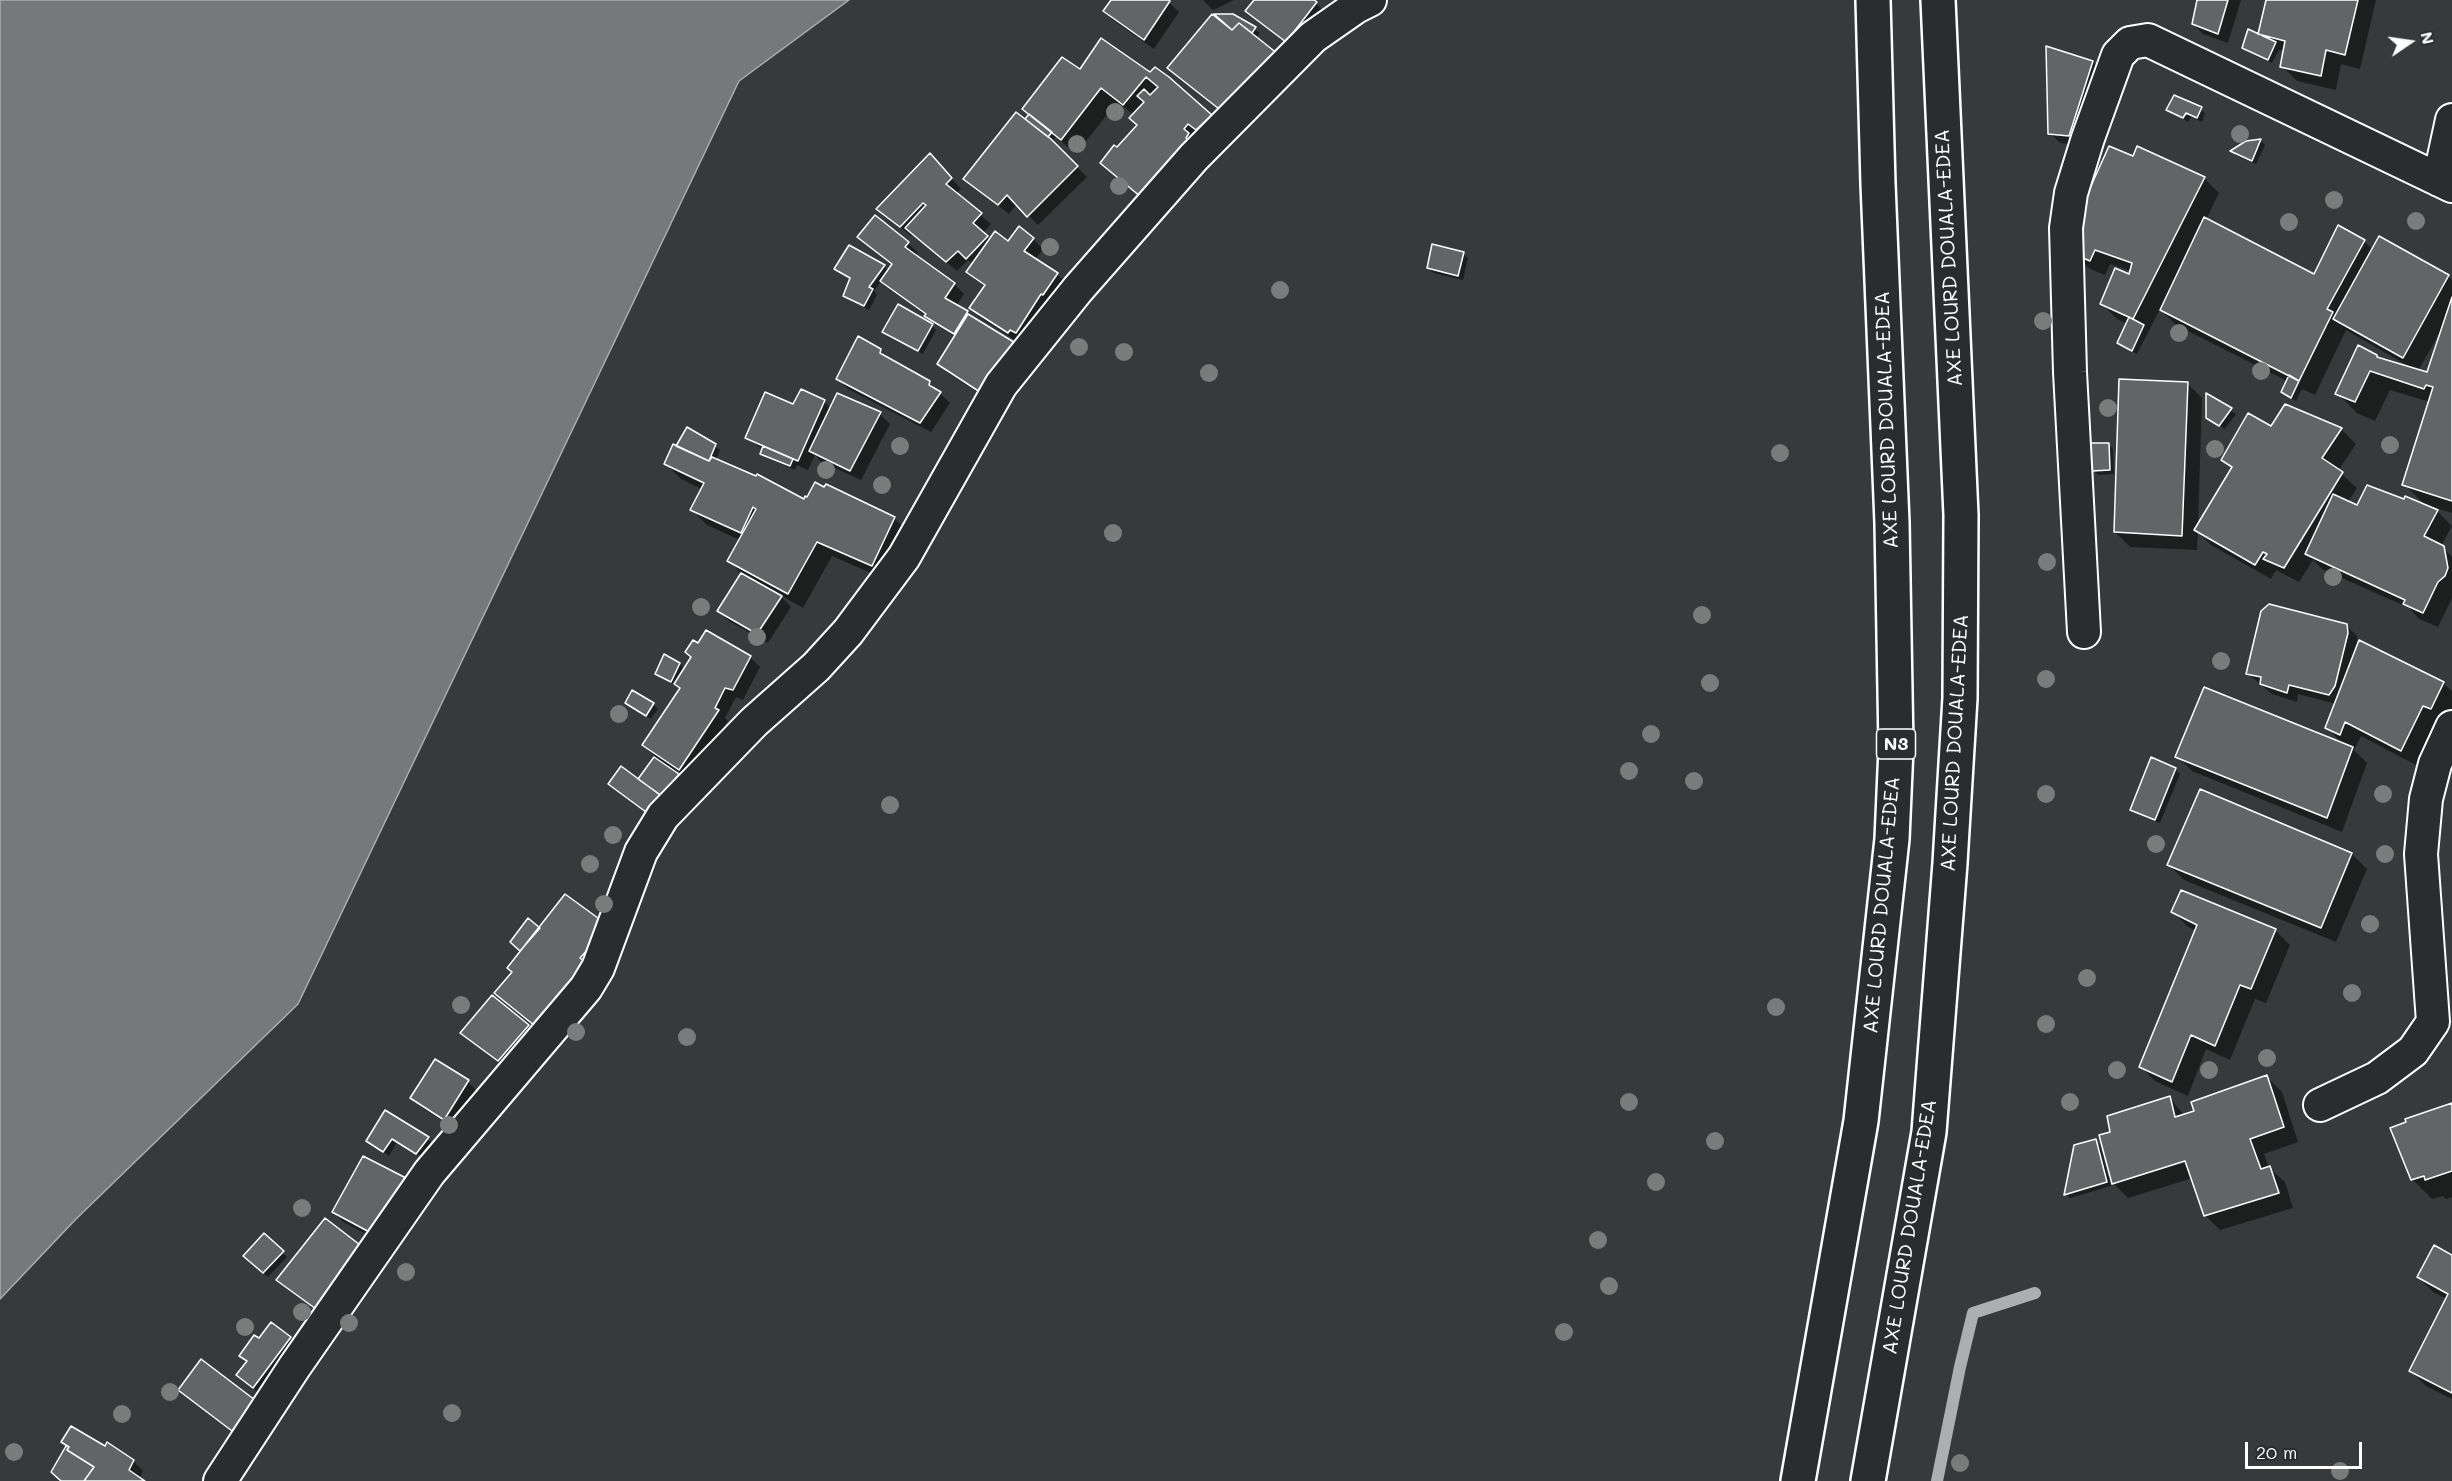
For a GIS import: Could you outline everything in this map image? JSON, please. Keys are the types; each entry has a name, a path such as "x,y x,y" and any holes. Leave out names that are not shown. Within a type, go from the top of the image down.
{"highway":[{"name":"AXE LOURD DOUALA-EDEA","path":"1798,1481 1861,1121 1892,839 1896,748 1892,523 1872,0"},
{"name":"AXE LOURD DOUALA-EDEA","path":"1868,1481 1929,1132 1960,698 1961,515 1938,0"}],"street":[{"path":"220,1481 429,1173 586,988 598,968 641,852 663,816 754,722 816,667 848,632 904,557 1001,385 1078,289 1194,157 1313,37 1370,0"},
{"path":"2084,632 2070,372 2066,228 2071,193 2118,55 2130,44 2148,40 2445,183 2452,120"},
{"path":"2320,1105 2377,1078 2442,1029 2421,854 2426,799 2435,764 2452,727"}],"shaded area":[{"path":"0,0 849,0 739,81 298,1004 76,1219 0,1299"}],"building":[{"path":"1111,0 1170,1 1144,40 1103,11"},
{"path":"1254,0 1314,0 1317,2 1286,42 1245,11"},
{"path":"2197,0 2228,0 2218,34 2192,24"},
{"path":"2266,0 2358,0 2345,55 2326,50 2321,76 2280,67 2285,41 2258,34"},
{"path":"1212,14 1232,30 1239,23 1278,54 1228,116 1167,68"},
{"path":"1214,14 1233,14 1256,27 1252,33 1239,23 1232,30"},
{"path":"2248,29 2276,42 2268,60 2242,48"},
{"path":"1101,38 1150,72 1155,67 1212,115 1196,130 1188,124 1184,129 1189,133 1186,138 1189,140 1173,156 1175,158 1141,197 1100,163 1114,145 1117,147 1137,125 1129,118 1144,102 1137,96 1144,89 1150,95 1158,87 1146,77 1123,105 1101,88 1061,140 1022,109 1062,57 1080,69"},
{"path":"2046,46 2093,61 2069,136 2048,134"},
{"path":"2174,95 2202,107 2197,118 2186,113 2183,118 2166,110"},
{"path":"1016,112 1051,139 1078,166 1027,217 1007,195 998,205 963,179"},
{"path":"1029,114 1052,132 1048,137 1025,119"},
{"path":"2261,139 2252,161 2230,151 2246,141"},
{"path":"2109,146 2133,156 2137,146 2205,177 2133,319 2100,304 2115,268 2129,274 2132,263 2095,250 2090,261 2074,254 2071,230"},
{"path":"930,153 952,178 946,184 982,213 973,223 988,236 966,259 958,251 946,262 905,228 926,205 923,203 900,227 876,209"},
{"path":"875,215 909,242 905,247 955,283 945,298 968,311 954,334 924,316 926,314 880,281 892,264 857,237"},
{"path":"2204,217 2314,274 2338,225 2365,240 2327,309 2333,312 2299,381 2160,310"},
{"path":"1019,226 1034,238 1024,251 1058,273 1043,295 1041,294 1016,333 1010,330 1008,333 969,308 985,285 966,272 995,231 1008,241"},
{"path":"2379,236 2449,275 2403,358 2333,319"},
{"path":"1432,244 1464,252 1458,276 1427,268"},
{"path":"849,245 885,265 869,287 873,289 864,306 843,296 850,278 834,269"},
{"path":"2452,297 2452,501 2402,485 2433,387 2426,385 2424,389 2370,371 2355,402 2335,394 2358,345 2377,357 2427,372"},
{"path":"898,304 933,324 918,351 882,332"},
{"path":"968,314 1017,344 986,396 937,364"},
{"path":"2129,317 2144,325 2132,351 2117,343"},
{"path":"858,336 881,349 880,353 930,381 929,385 941,392 920,423 836,379"},
{"path":"2289,375 2299,381 2291,398 2281,392"},
{"path":"2119,379 2188,382 2182,536 2114,532"},
{"path":"801,389 825,400 798,461 745,438 765,392 793,404"},
{"path":"837,393 881,412 850,471 809,451"},
{"path":"2206,393 2232,408 2219,426 2206,418"},
{"path":"2285,404 2342,428 2322,458 2343,472 2284,568 2263,559 2267,554 2263,552 2255,565 2194,530 2232,467 2221,460 2248,413 2271,426"},
{"path":"687,427 716,444 709,461 676,446"},
{"path":"2089,443 2109,443 2110,470 2092,471"},
{"path":"673,444 709,461 712,457 756,476 757,474 804,499 815,482 824,487 826,484 895,517 872,566 817,542 788,594 727,561 756,509 753,507 741,533 690,510 704,483 664,464"},
{"path":"763,446 793,459 790,466 760,454"},
{"path":"2367,485 2404,499 2405,496 2438,510 2424,536 2444,546 2448,568 2445,576 2438,582 2423,613 2403,604 2405,600 2305,554 2333,494 2357,505"},
{"path":"741,573 782,596 757,634 717,611"},
{"path":"2269,604 2347,624 2348,633 2335,686 2329,695 2289,685 2287,693 2260,684 2261,677 2246,674 2261,611"},
{"path":"706,630 751,656 733,690 725,688 715,708 719,710 679,770 642,745 680,688 674,684 691,657 685,652 693,640 698,643"},
{"path":"2359,640 2444,682 2431,709 2423,706 2401,751 2345,722 2340,735 2325,728"},
{"path":"664,654 680,663 671,682 655,674"},
{"path":"2204,687 2353,747 2327,818 2175,757"},
{"path":"632,690 654,703 646,716 625,703"},
{"path":"654,757 679,774 662,796 638,779"},
{"path":"2151,757 2176,768 2155,820 2130,810"},
{"path":"621,766 660,795 646,812 608,784"},
{"path":"2200,789 2352,853 2321,928 2167,865"},
{"path":"2181,890 2276,929 2251,989 2240,985 2215,1046 2191,1035 2172,1082 2139,1067 2197,925 2171,912"},
{"path":"565,894 609,926 580,958 592,967 540,1030 494,993 512,972 507,968"},
{"path":"528,918 540,928 520,951 510,942"},
{"path":"492,995 529,1025 498,1061 460,1033"},
{"path":"435,1059 469,1080 444,1120 410,1098"},
{"path":"2267,1075 2284,1127 2250,1139 2261,1169 2270,1166 2279,1193 2204,1216 2185,1161 2112,1184 2099,1135 2110,1132 2107,1116 2170,1096 2175,1117 2194,1111 2191,1102"},
{"path":"2452,1103 2452,1171 2425,1180 2424,1176 2411,1180 2390,1128 2406,1122 2405,1119"},
{"path":"385,1110 429,1137 416,1154 392,1139 383,1152 366,1141"},
{"path":"2096,1139 2107,1182 2064,1195 2074,1145"},
{"path":"363,1156 406,1178 373,1234 332,1212"},
{"path":"325,1218 364,1248 316,1309 276,1280"},
{"path":"264,1233 284,1251 263,1273 243,1256"},
{"path":"2434,1245 2452,1255 2452,1393 2409,1371 2448,1294 2417,1277"},
{"path":"271,1322 291,1337 253,1388 236,1375 247,1361 239,1356 254,1335 259,1338"},
{"path":"201,1359 255,1400 232,1431 178,1390"},
{"path":"71,1426 105,1446 107,1442 134,1460 129,1470 145,1481 84,1481 94,1467 67,1450 69,1447 61,1442"},
{"path":"66,1446 69,1447 67,1450 94,1467 84,1481 61,1481 51,1472"}],"waterway":[{"path":"1937,1481 1973,1313 2035,1293"}]}
